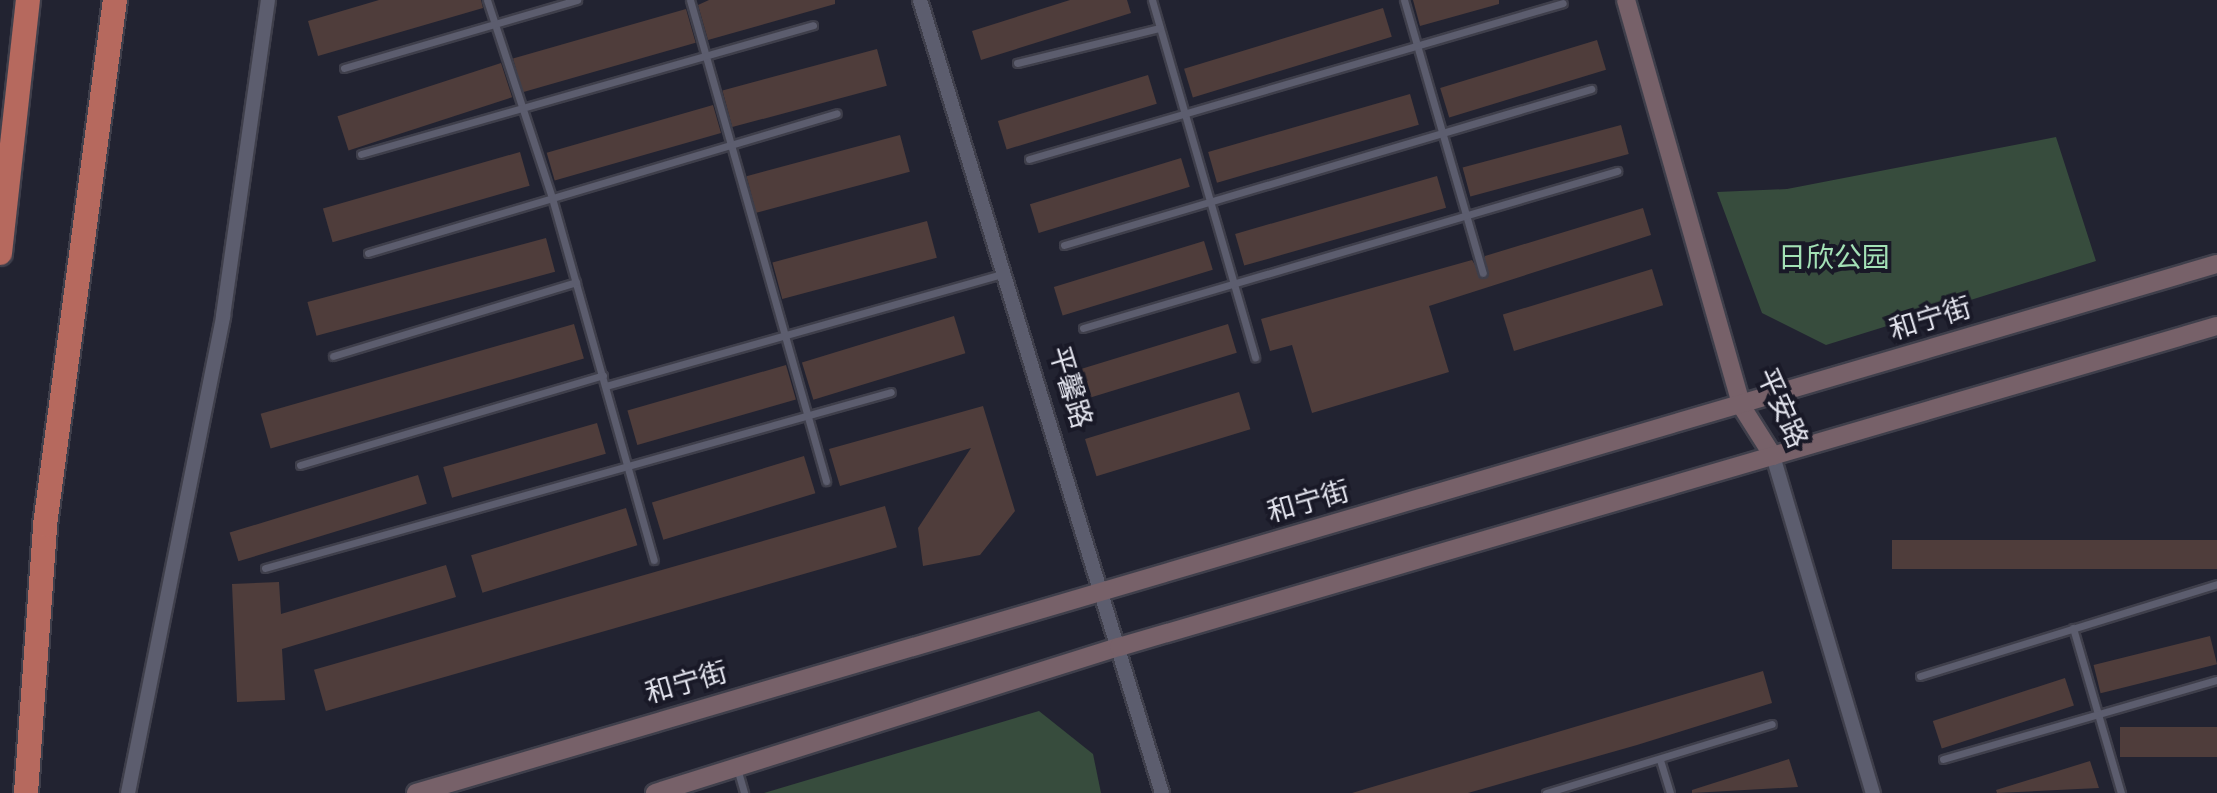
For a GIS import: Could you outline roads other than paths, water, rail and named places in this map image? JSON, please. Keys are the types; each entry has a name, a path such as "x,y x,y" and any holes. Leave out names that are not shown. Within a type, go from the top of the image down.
{"highway":[{"path":"0,253 28,0"},
{"path":"26,793 45,525 115,0"}],"main road":[{"name":"平安路","path":"1626,0 1742,407 1773,456"},
{"name":"和宁街","path":"416,793 1742,407 2217,264"},
{"path":"655,793 1119,647 2217,326"}],"street":[{"path":"128,793 223,316 268,0"},
{"name":"平馨路","path":"920,0 1104,593 1162,793"},
{"name":"平安路","path":"1773,456 1873,793"}],"lane":[{"path":"487,0 552,198 654,560"},
{"path":"344,68 577,0"},
{"path":"690,0 826,481"},
{"path":"1152,0 1255,357"},
{"path":"1404,0 1463,215 1483,273"},
{"path":"1029,159 1183,109 1563,3"},
{"path":"361,154 813,25"},
{"path":"1017,63 1160,28"},
{"path":"1064,245 1591,89"},
{"path":"368,253 837,113"},
{"path":"1083,328 1233,280 1617,171"},
{"path":"606,386 1005,273"},
{"path":"333,356 576,282"},
{"path":"300,465 603,375"},
{"path":"265,568 891,392"},
{"path":"1920,676 2217,584"},
{"path":"2073,628 2121,793"},
{"path":"1943,759 2217,680"},
{"path":"1546,793 1772,724"},
{"path":"1660,760 1670,793"},
{"path":"737,767 744,793"}],"park label":[{"name":"日欣公园","path":"1834,260"}]}
